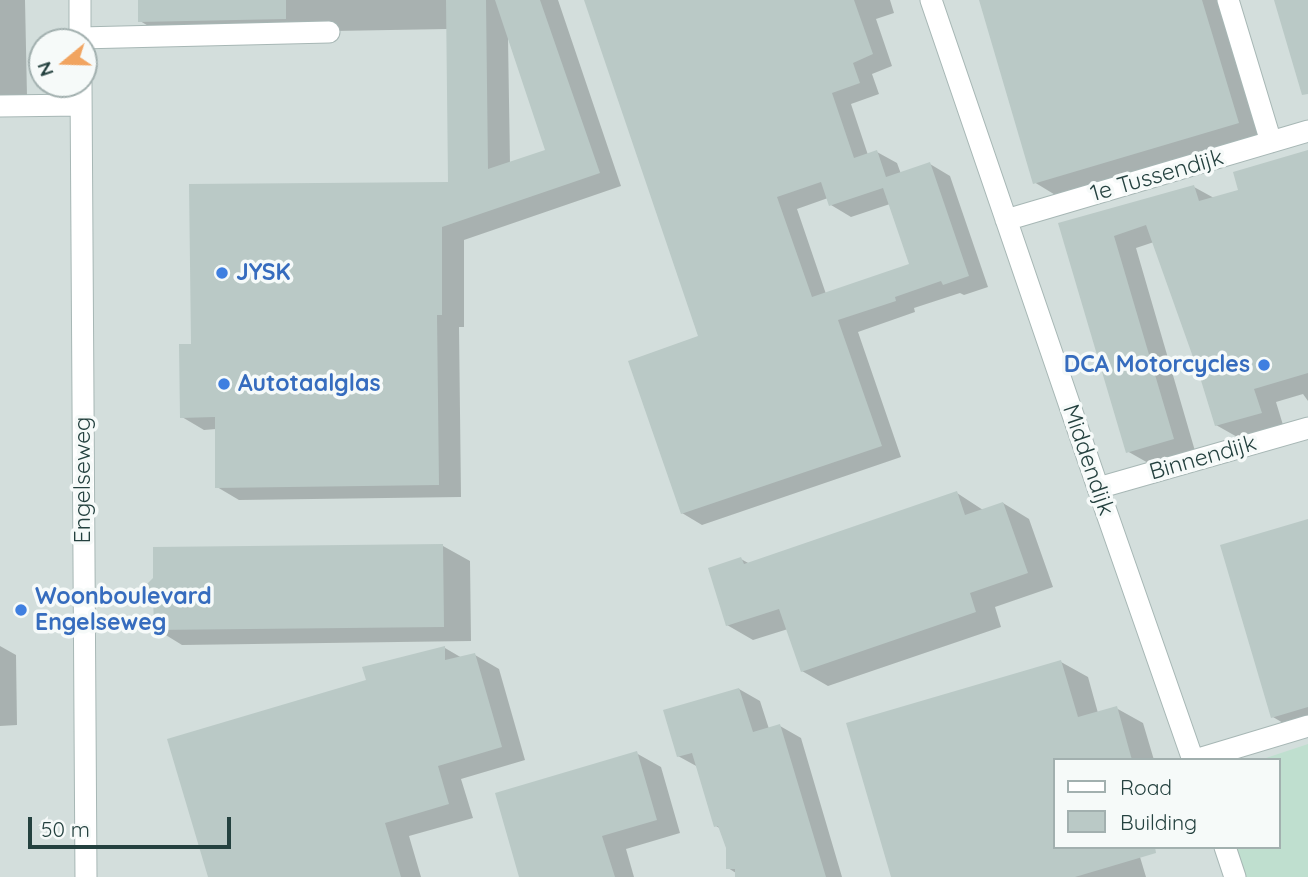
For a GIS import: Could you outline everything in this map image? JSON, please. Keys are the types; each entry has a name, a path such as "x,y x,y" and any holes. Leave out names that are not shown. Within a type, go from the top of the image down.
{"street":[{"path":"80,0 80,28"},
{"name":"Middendijk","path":"931,0 1193,758"},
{"path":"1228,0 1271,142"},
{"path":"98,39 329,32"},
{"path":"0,106 54,98"},
{"name":"Engelseweg","path":"81,98 86,877"},
{"name":"1e Tussendijk","path":"1006,220 1308,131"},
{"name":"Binnendijk","path":"1098,488 1308,428"},
{"path":"1201,758 1308,726"},
{"path":"1226,849 1235,877"}],"shaded area":[{"path":"0,0 1308,0 1308,877 0,877"}],"green space":[{"path":"1308,744 1308,877 1246,877 1237,849 1280,849 1280,758 1266,758"}],"building":[{"path":"138,0 286,0 286,19 138,22"},
{"path":"446,0 486,0 488,169 545,150 495,0 540,0 600,173 442,227 442,315 437,315 439,485 215,488 215,417 180,418 179,344 191,344 189,184 448,182"},
{"path":"584,0 854,0 873,54 853,63 860,83 832,93 854,158 877,150 886,177 930,162 969,276 943,285 941,281 895,297 896,301 838,320 882,446 681,514 628,361 698,336","holes":["821,182 829,206 883,188 909,264 812,297 777,197"]},
{"path":"979,0 1202,0 1239,123 1033,184"},
{"path":"1274,0 1308,0 1308,94 1302,95"},
{"path":"1308,150 1308,373 1254,389 1262,413 1215,426 1146,225 1114,236 1174,439 1126,453 1058,223 1194,185 1199,201 1238,190 1233,172"},
{"path":"957,491 965,515 1003,502 1028,573 970,593 976,612 801,672 779,609 726,626 708,568 741,557 744,564"},
{"path":"1308,519 1308,707 1271,718 1220,545"},
{"path":"443,544 444,627 154,630 153,593 145,586 153,578 153,547"},
{"path":"445,646 445,660 475,653 502,747 438,766 449,804 385,823 401,877 208,877 167,739 366,680 362,667"},
{"path":"1061,660 1078,717 1117,706 1131,758 1052,758 1052,849 1155,849 1156,853 1075,877 891,877 846,723"},
{"path":"739,688 753,732 780,724 826,877 735,877 735,869 726,869 726,848 718,826 714,827 692,753 677,757 663,710"},
{"path":"637,751 657,820 602,836 615,877 519,877 495,793"}],"place":[{"name":"JYSK","path":"222,273"},
{"name":"DCA Motorcycles","path":"1264,365"},
{"name":"Autotaalglas","path":"224,384"},
{"name":"Woonboulevard Engelseweg","path":"21,610"}]}
